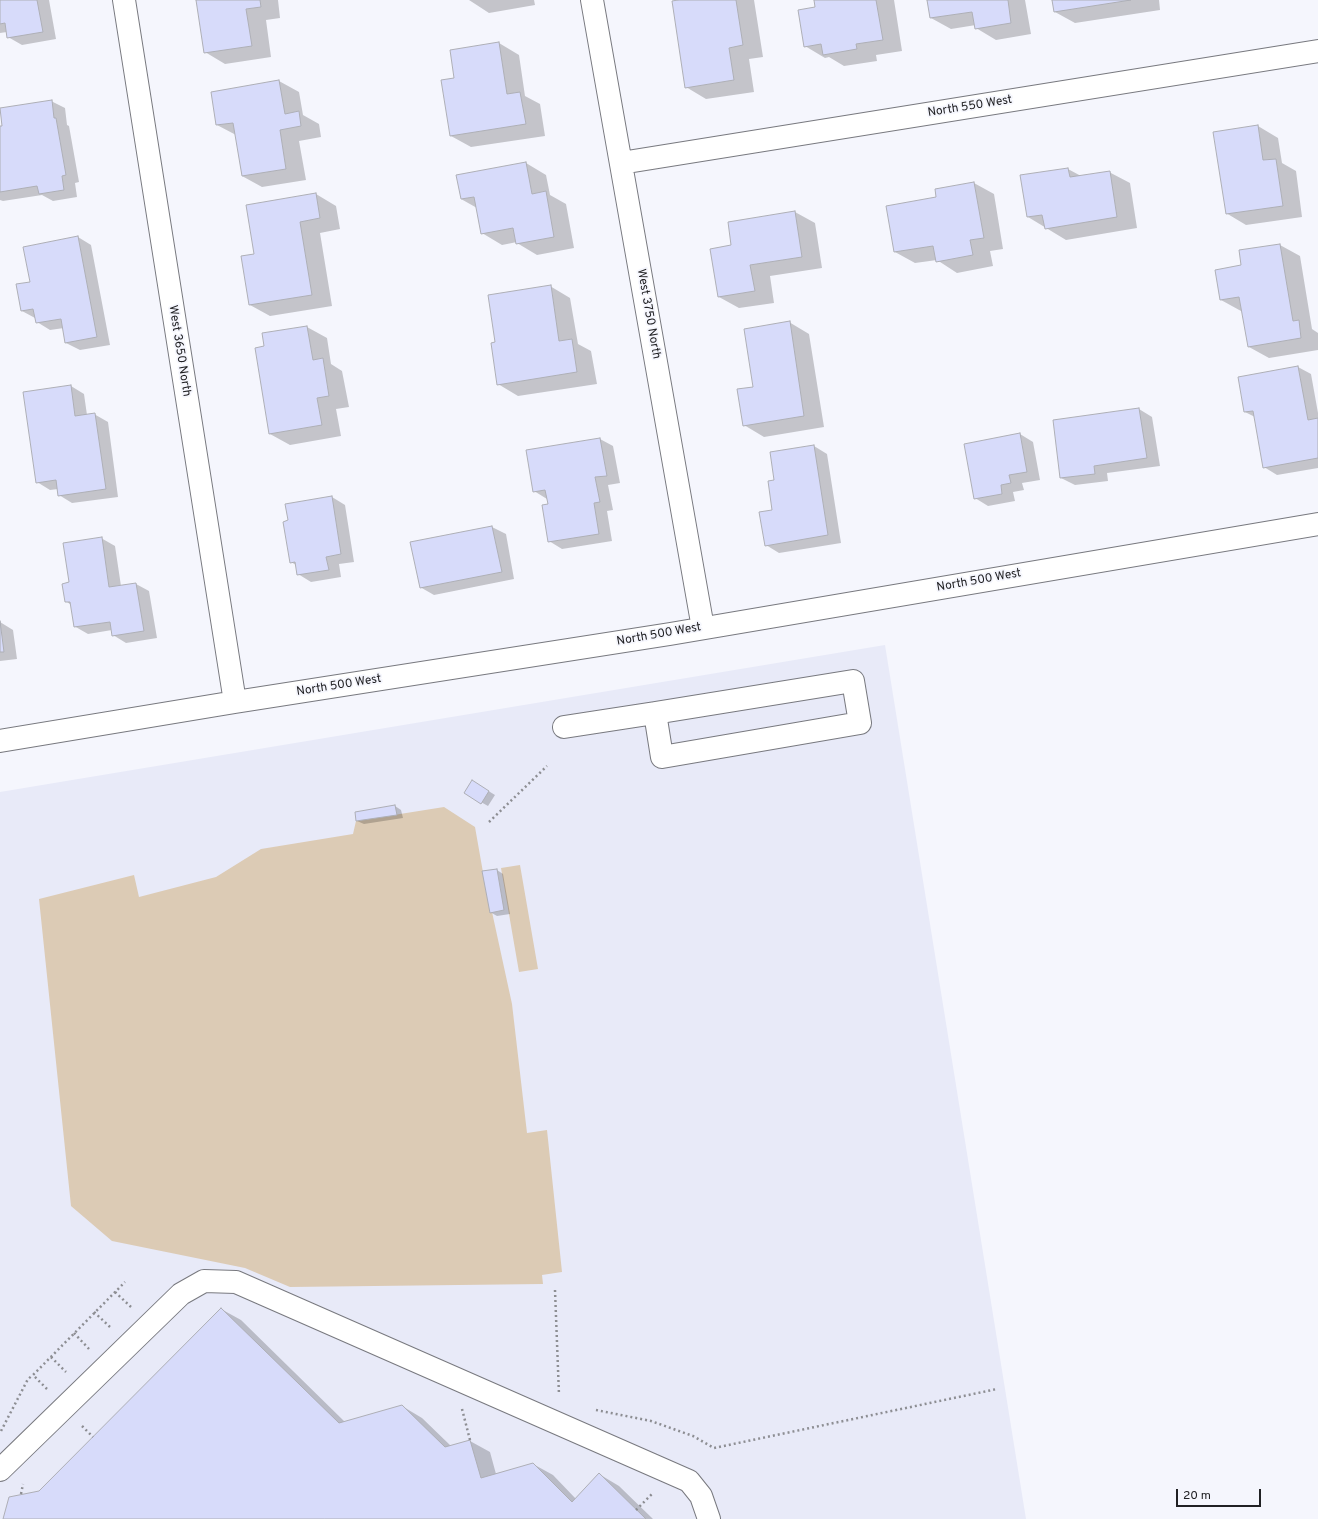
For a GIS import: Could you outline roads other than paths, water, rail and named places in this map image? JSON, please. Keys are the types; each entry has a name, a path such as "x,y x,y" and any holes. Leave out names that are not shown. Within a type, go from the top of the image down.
{"street":[{"name":"West 3650 North","path":"124,0 235,702"},
{"name":"West 3750 North","path":"592,0 703,628"},
{"name":"North 550 West","path":"621,163 1318,51"},
{"name":"North 500 West","path":"0,741 235,702 550,654 1318,524"},
{"path":"564,727 853,681 860,723 662,757 655,713"},
{"path":"0,1470 181,1294 204,1281 236,1282 689,1481 701,1496 709,1519"}]}
